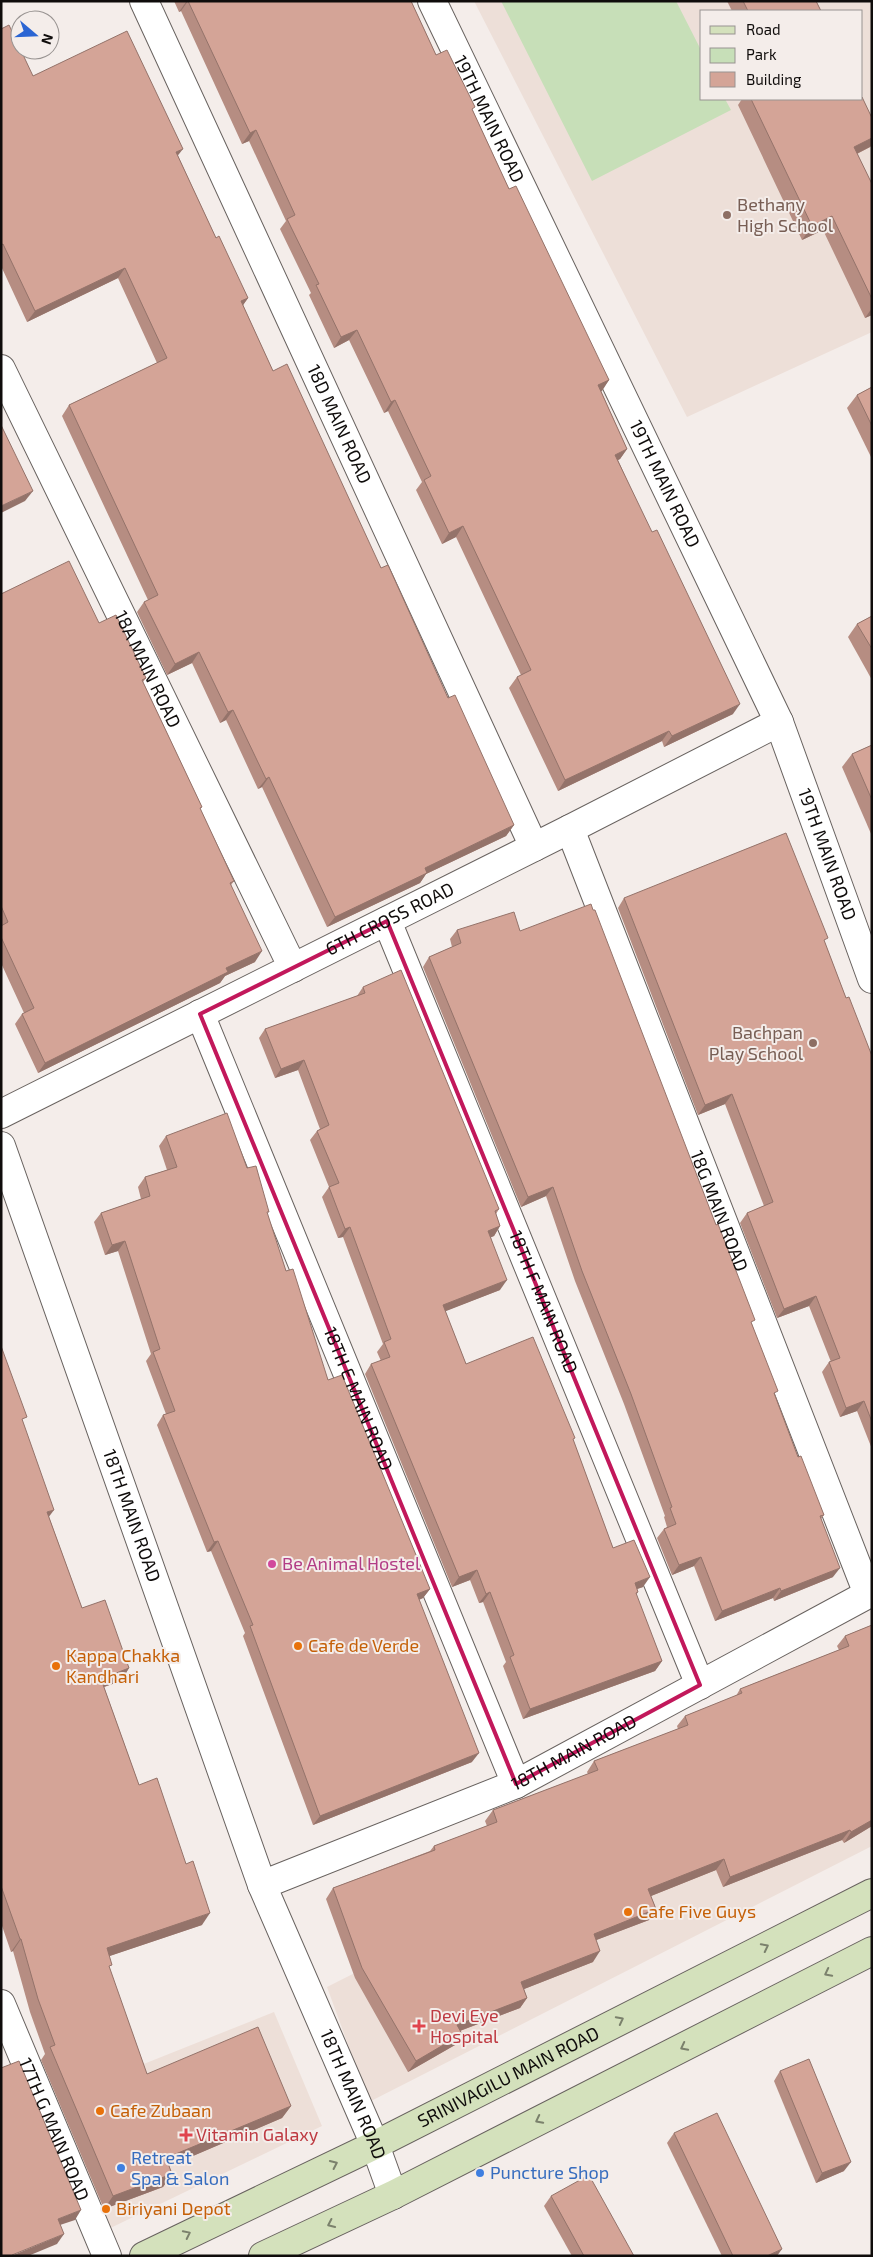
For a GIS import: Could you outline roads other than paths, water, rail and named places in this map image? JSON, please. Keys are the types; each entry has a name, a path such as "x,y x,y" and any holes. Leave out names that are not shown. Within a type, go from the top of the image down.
{"main road":[{"name":"SRINIVAGILU MAIN ROAD","path":"144,2256 374,2145 872,1893"},
{"path":"263,2256 393,2195 872,1951"}],"street":[{"name":"18D MAIN ROAD","path":"144,1 534,847"},
{"name":"19TH MAIN ROAD","path":"432,1 779,722 872,979"},
{"name":"18A MAIN ROAD","path":"1,369 294,968"},
{"name":"6TH CROSS ROAD","path":"1,1114 570,829 779,722"},
{"name":"18G MAIN ROAD","path":"570,829 870,1593"},
{"name":"18TH F MAIN ROAD","path":"387,920 700,1685"},
{"name":"18TH E MAIN ROAD","path":"200,1014 516,1784"},
{"name":"18TH MAIN ROAD","path":"1,1146 262,1885 374,2145 393,2195"},
{"name":"18TH MAIN ROAD","path":"262,1885 516,1784 870,1593"},
{"name":"17TH G MAIN ROAD","path":"2,2007 107,2256"}],"place":[{"name":"Bethany High School","path":"727,215"},
{"name":"Bachpan Play School","path":"813,1043"},
{"name":"Be Animal Hostel","path":"272,1564"},
{"name":"Cafe de Verde","path":"298,1646"},
{"name":"Kappa Chakka Kandhari","path":"56,1666"},
{"name":"Cafe Five Guys","path":"628,1912"},
{"name":"Devi Eye Hospital","path":"419,2026"},
{"name":"Cafe Zubaan","path":"100,2111"},
{"name":"Vitamin Galaxy","path":"186,2135"},
{"name":"Retreat Spa & Salon","path":"121,2168"},
{"name":"Puncture Shop","path":"480,2173"},
{"name":"Biriyani Depot","path":"106,2209"}]}
